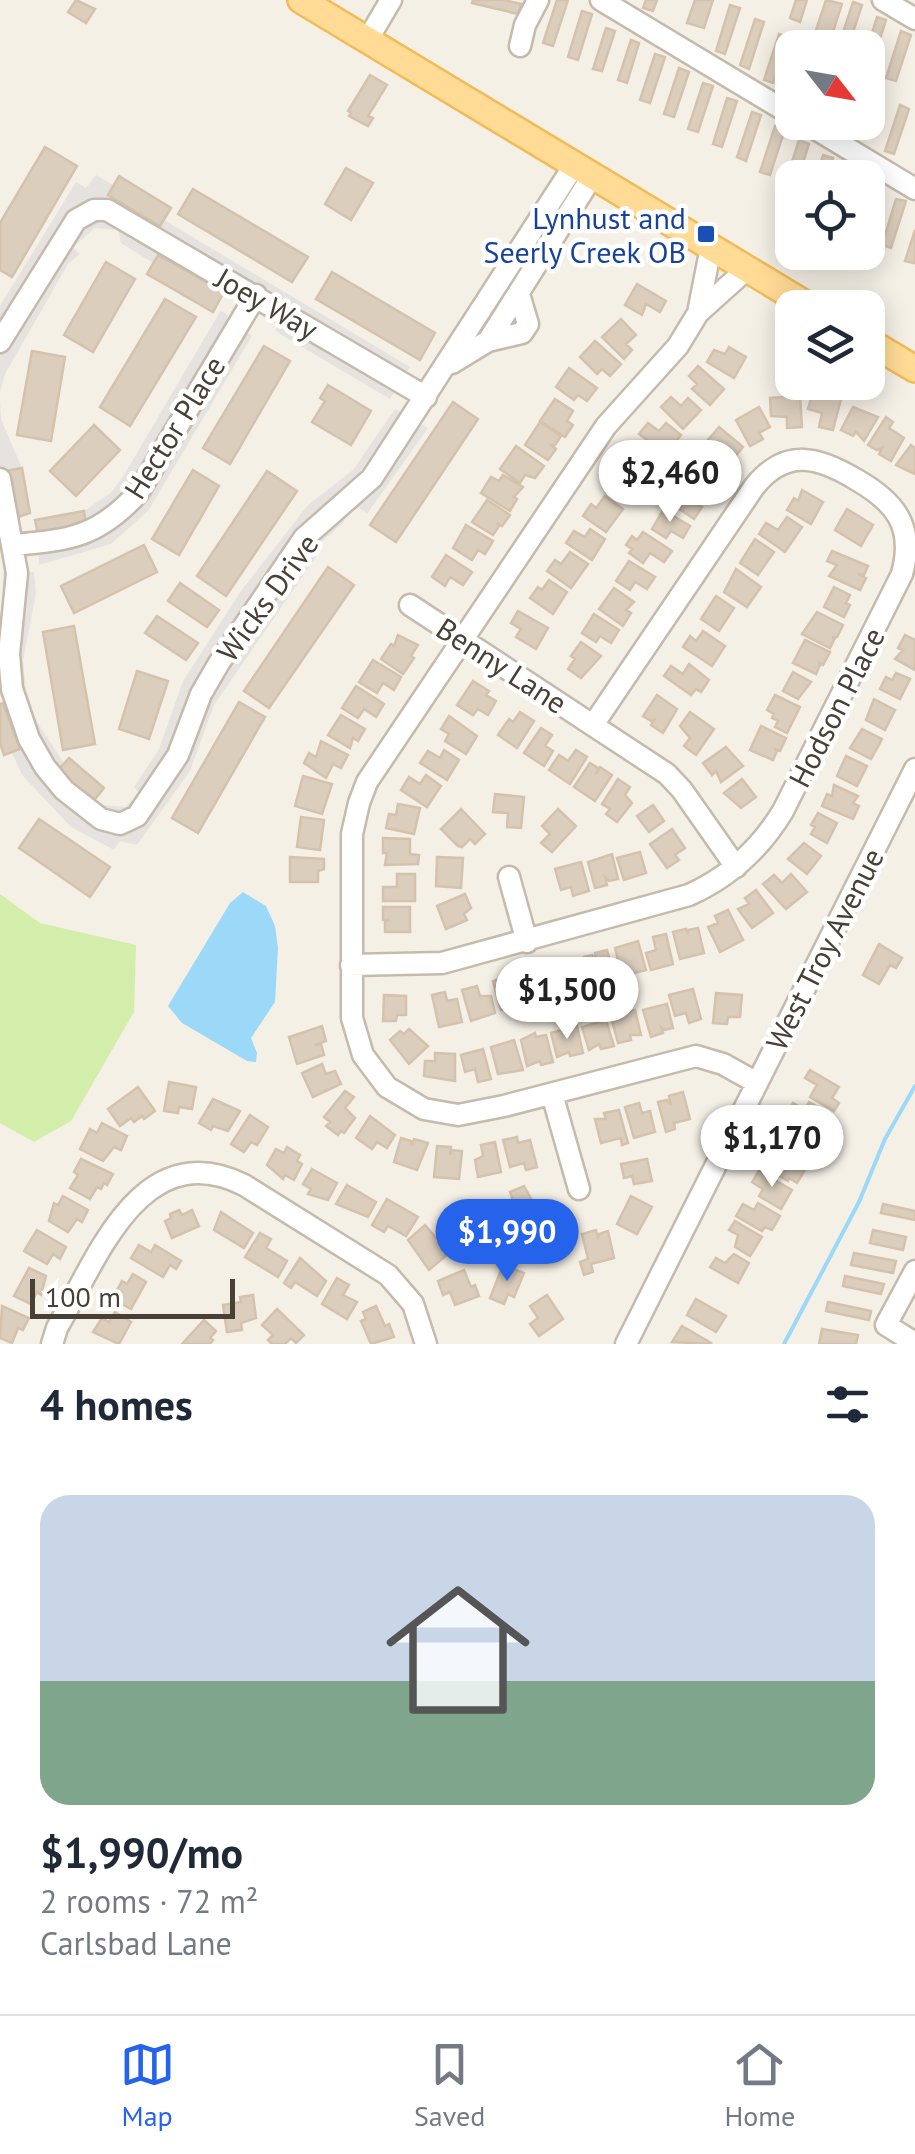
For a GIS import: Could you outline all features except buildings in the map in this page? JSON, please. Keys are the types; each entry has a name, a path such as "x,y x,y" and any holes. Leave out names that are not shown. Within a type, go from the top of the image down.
{"main road":[{"path":"301,0 782,290"},
{"path":"885,351 915,369"}],"street":[{"path":"368,39 391,0"},
{"path":"520,46 538,0"},
{"path":"601,0 775,105"},
{"path":"883,0 915,19"},
{"path":"834,140 915,189"},
{"name":"Wicks Drive","path":"446,367 488,341 519,294 584,169"},
{"name":"Wicks Drive","path":"13,546 18,573 9,654 12,689 29,739 64,790 101,819 120,824 137,816 178,755 201,694 219,663 304,538 372,478 584,169"},
{"name":"Joey Way","path":"0,342 76,220 94,210 107,210 426,397"},
{"path":"698,313 711,247"},
{"path":"746,269 698,313 678,346 606,426 371,776 358,803 352,834 352,1018 370,1067 399,1096 424,1109 458,1115 696,1056 723,1064 757,1083"},
{"name":"Hector Place","path":"13,546 86,533 116,517 138,493 256,295"},
{"name":"Hodson Place","path":"352,965 435,964 527,942 676,900 736,867 762,842 783,811 902,574 908,540 902,518 890,502 834,466 798,460 770,470 754,487 593,726"},
{"path":"0,479 13,546"},
{"name":"Benny Lane","path":"410,605 678,784 736,867"},
{"name":"West Troy Avenue","path":"626,1344 915,770"},
{"path":"509,877 527,942"},
{"path":"552,1094 579,1190"},
{"path":"171,1154 177,1176"},
{"path":"52,1344 131,1204 151,1187 177,1176 201,1174 226,1178 392,1279 413,1304 426,1344"},
{"path":"915,1272 886,1326 915,1343"}],"green space":[{"path":"0,894 40,923 136,945 134,1012 71,1121 34,1142 0,1123"}],"shaded area":[{"path":"96,175 113,185 108,195 159,226 164,220 410,367 390,399 275,331 281,323 158,255 153,263 121,243 118,230 95,228 73,247 80,254 68,264 5,374 0,392 0,306 76,182 86,188"},
{"path":"221,310 252,336 148,511 111,544 39,565 38,534 86,525 84,511 112,492 127,470"},
{"path":"0,400 1,419 22,468 0,508"},
{"path":"395,409 428,428 367,514 359,508 348,513 343,523 311,551 316,557 214,705 190,771 137,845 120,841 114,850 71,827 22,775 12,753 20,749 0,694 3,571 34,572 36,593 23,661 26,689 37,722 91,804 125,807 139,793 134,787 159,749 183,681 241,591 308,505 353,470"}],"water":[{"path":"243,892 266,906 275,926 278,948 275,1002 251,1038 256,1062 247,1061 182,1023 168,1006 230,903"}],"waterway":[{"path":"784,1344 915,1086"}],"place":[{"name":"Lynhust and Seerly Creek OB","path":"706,234"}]}
